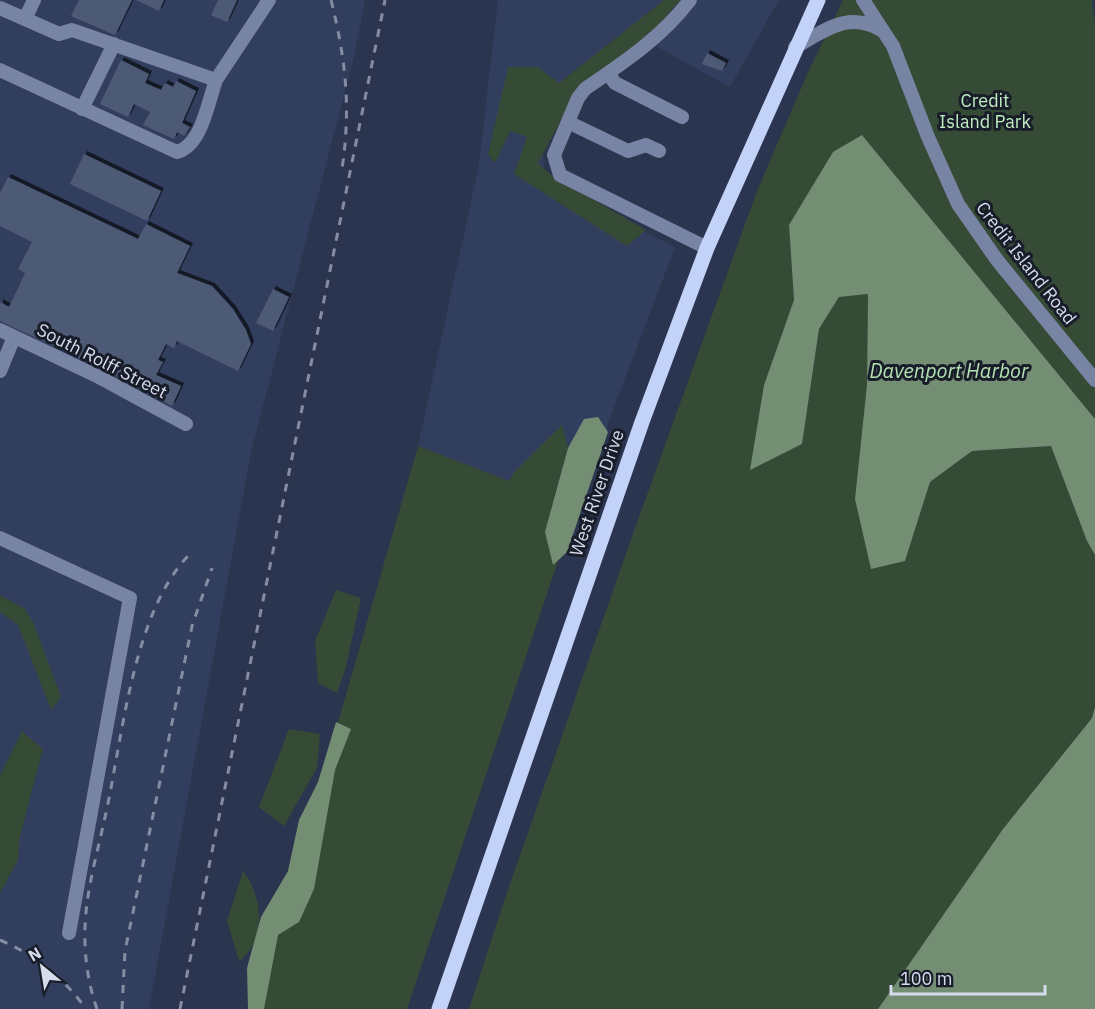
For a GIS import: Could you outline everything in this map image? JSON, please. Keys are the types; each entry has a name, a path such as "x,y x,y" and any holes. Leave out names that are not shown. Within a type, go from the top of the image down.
{"main road":[{"name":"West River Drive","path":"439,1009 642,422 707,248 818,0"}],"street":[{"path":"25,19 34,0"},
{"path":"0,70 82,110 177,152 184,150 198,133 216,80 269,0"},
{"path":"690,0 672,25 654,41 585,89 554,155 561,175 707,248"},
{"name":"Credit Island Road","path":"863,0 884,32 905,72 928,137 958,204 997,260 1095,380"},
{"path":"0,8 59,34 72,30 216,80"},
{"path":"795,47 836,24 852,21 869,23 884,32"},
{"path":"82,110 114,44"},
{"path":"608,73 615,83 682,117"},
{"path":"568,122 628,150 645,145 659,151"},
{"name":"South Rolff Street","path":"0,330 186,424"},
{"path":"0,371 15,337"},
{"path":"0,538 130,598 69,933"}],"shaded area":[{"path":"0,0 365,0 354,57 251,452 149,1009 0,1009"},
{"path":"498,0 675,0 579,80 542,142 545,181 675,247 576,508 418,446 479,165"},
{"path":"697,0 779,0 730,87 654,45 690,12"}],"green space":[{"path":"664,0 681,0 648,36 579,87 538,163 551,175 646,230 627,246 514,174 527,137 510,131 495,163 488,154 508,67 538,67 559,83"},
{"name":"Credit Island Park","path":"843,0 1092,0 1095,24 1095,419 862,135 789,225 794,300 764,385 751,469 802,444 819,329 839,297 868,294 867,385 905,561 930,482 972,451 1051,446 1087,541 1095,555 1095,707 1092,718 1035,789 878,1009 469,1009 505,898 635,528 757,191 809,70"},
{"path":"562,425 568,448 554,499 576,508 407,1009 255,1009 418,446 509,481 514,472"},
{"path":"336,590 361,598 345,671 337,693 318,683 315,641"},
{"path":"0,595 24,608 34,624 61,697 51,710 18,625 0,612"},
{"path":"289,729 320,734 317,768 284,826 259,807"},
{"path":"22,731 43,749 20,836 18,860 0,893 0,775"},
{"path":"243,871 255,893 259,918 254,942 239,961 227,921"}],"water":[{"name":"Davenport Harbor","path":"862,135 1095,419 1095,555 1087,541 1051,446 972,451 930,482 905,561 871,569 855,499 867,385 868,294 839,297 819,329 802,444 750,470 764,385 794,300 789,225 833,152"},
{"path":"598,417 608,432 567,552 553,565 545,532 568,448 584,419"},
{"path":"1095,707 1095,1009 878,1009 1003,829 1092,718"},
{"path":"336,722 351,729 335,770 314,889 299,922 278,935 264,1009 248,1009 247,968 261,917 288,871 299,820 318,782"}],"building":[{"path":"79,0 132,0 115,35 71,16"},
{"path":"136,0 164,0 159,11"},
{"path":"218,0 237,0 227,22 211,15"},
{"path":"707,53 726,63 722,71 702,64"},
{"path":"121,60 149,74 145,83 161,90 165,83 173,87 176,81 196,91 182,123 190,127 184,136 177,132 174,139 143,125 150,112 134,104 128,117 100,104"},
{"path":"84,154 161,191 147,221 70,184"},
{"path":"8,177 138,239 146,224 190,246 177,273 212,286 233,309 246,330 251,344 238,371 177,341 174,348 166,344 158,360 163,362 156,375 181,386 172,406 103,369 0,321 0,302 9,307 25,273 18,269 32,242 0,226 0,193"},
{"path":"273,289 289,297 273,331 256,323"}],"railway":[{"path":"331,0 346,84 345,147 342,169"},
{"path":"180,1009 385,0"},
{"path":"97,1009 87,969 85,948 90,883 125,710 143,641 155,609 170,580 188,556"},
{"path":"122,1009 125,951 192,626 212,568"},
{"path":"0,940 48,968 86,1009"}]}
